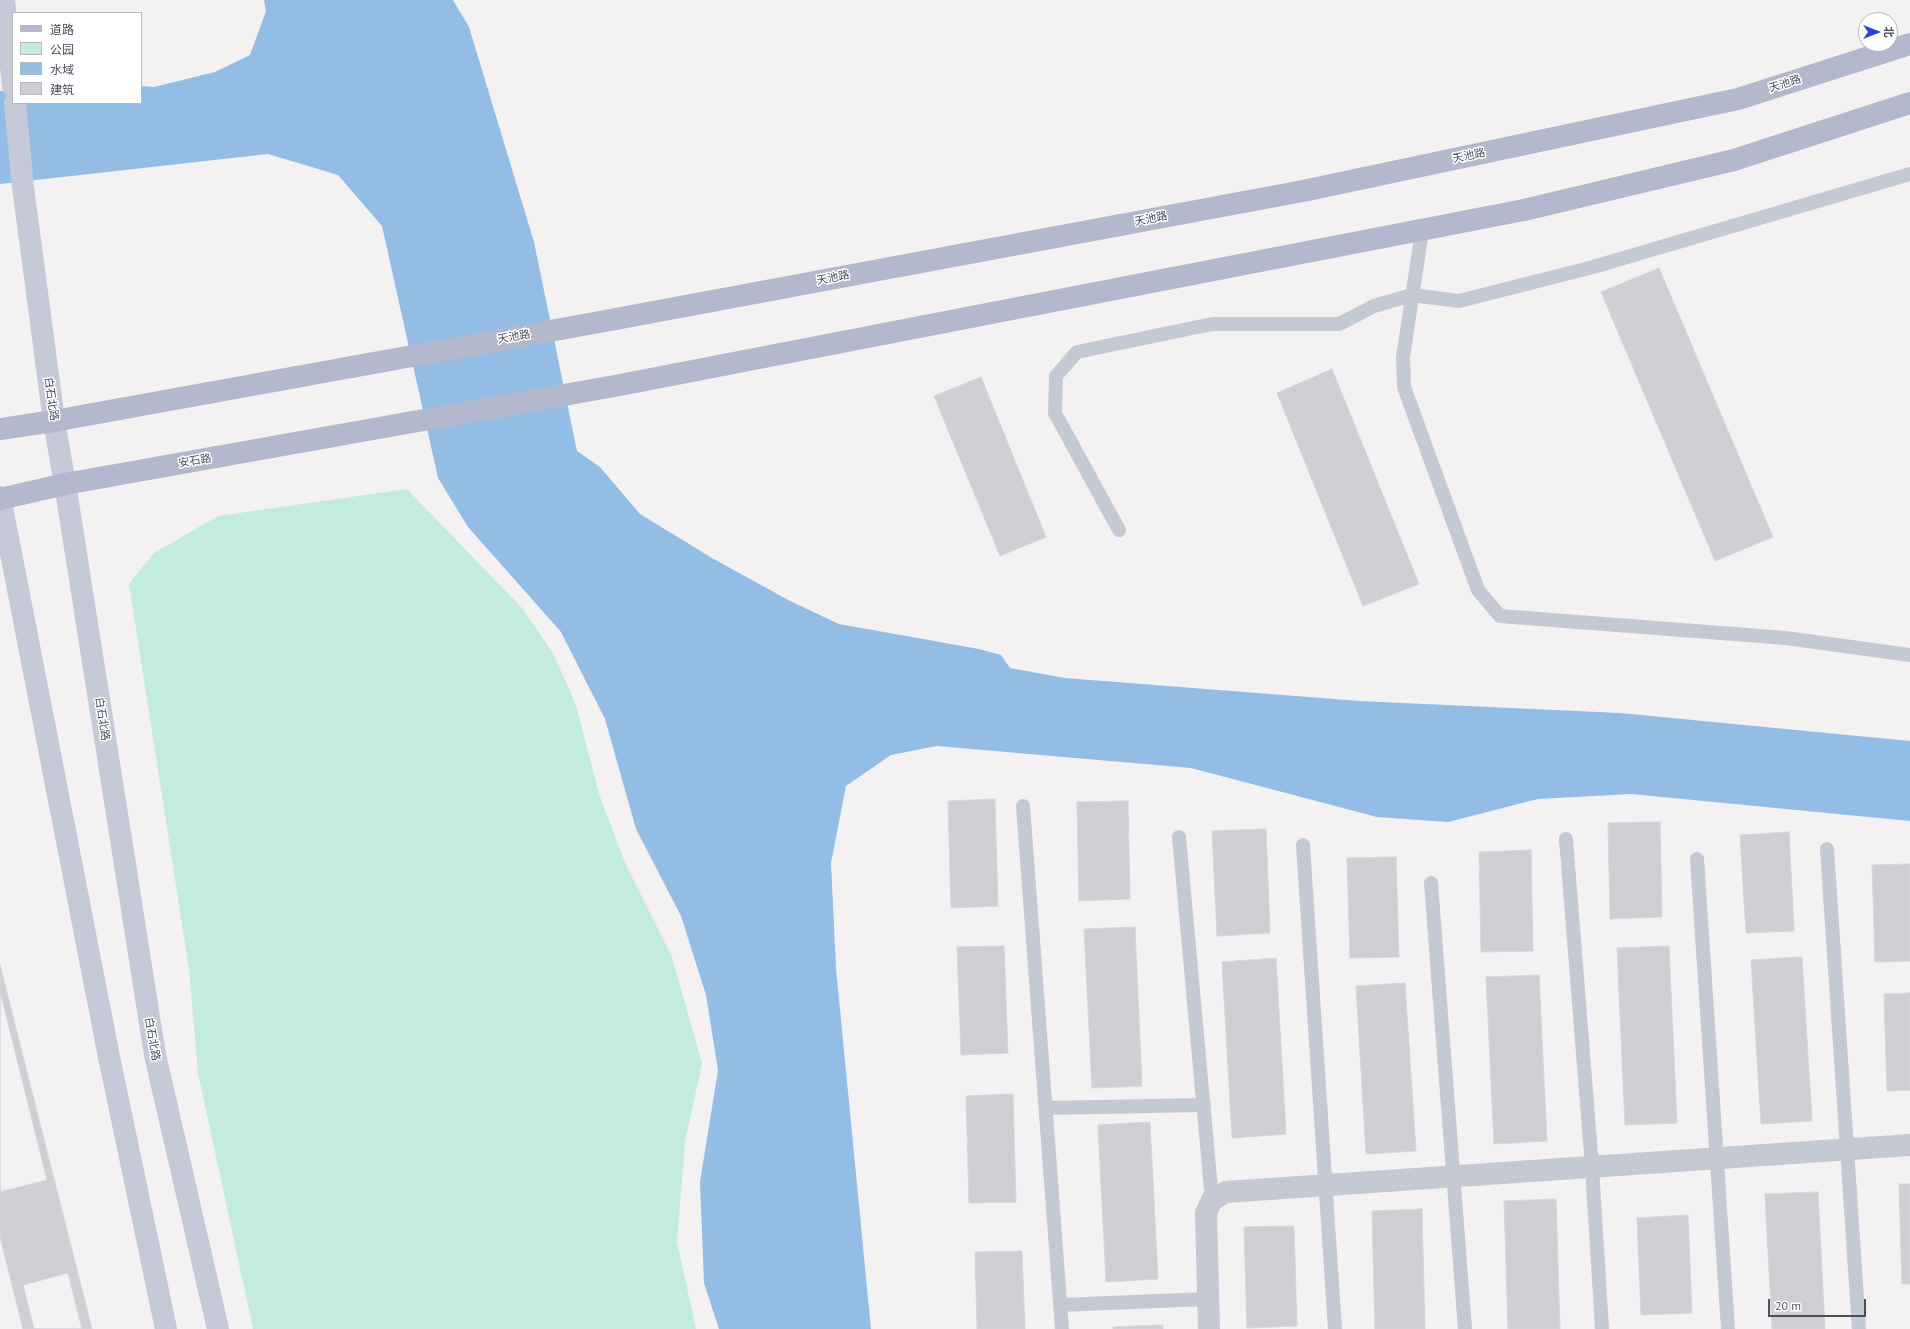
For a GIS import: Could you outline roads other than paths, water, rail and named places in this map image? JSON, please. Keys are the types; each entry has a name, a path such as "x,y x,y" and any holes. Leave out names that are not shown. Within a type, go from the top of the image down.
{"main road":[{"path":"4,0 12,80"},
{"name":"天池路","path":"54,421 604,321 1303,191 1738,99 1910,44"},
{"path":"1422,231 1524,210 1734,160 1910,103"},
{"name":"白石北路","path":"15,104 23,187 54,421 155,1055 218,1329"},
{"name":"安石路","path":"0,499 65,484 620,385 1422,231"},
{"path":"0,429 54,421"},
{"path":"0,499 108,1058 166,1329"}],"street":[{"path":"1209,1329 1206,1213 1212,1200 1226,1192 1910,1145"}],"lane":[{"path":"1119,530 1055,413 1056,376 1077,352 1212,324 1339,324 1374,306 1412,295 1459,301 1593,267 1910,174"},
{"path":"1422,231 1403,357 1404,388 1478,590 1500,616 1786,638 1910,655"},
{"path":"1023,806 1062,1329"},
{"path":"1179,837 1212,1200"},
{"path":"1566,839 1592,1167 1602,1329"},
{"path":"1303,845 1335,1329"},
{"path":"1827,848 1859,1329"},
{"path":"1697,859 1718,1158 1728,1329"},
{"path":"1431,883 1454,1176 1464,1329"},
{"path":"1046,1108 1204,1105"},
{"path":"1060,1305 1208,1299"}],"water":[{"path":"264,0 453,0 469,27 534,242 577,451 600,467 640,514 712,558 790,601 839,624 979,649 1001,655 1010,668 1065,678 1360,701 1620,713 1910,741 1910,821 1631,794 1538,799 1448,822 1377,817 1191,768 937,746 891,755 846,786 831,863 836,968 871,1329 719,1329 704,1283 700,1182 718,1070 706,995 681,916 636,829 605,719 561,632 468,527 438,478 382,226 338,175 268,154 0,184 0,91 12,90 12,104 142,104 142,86 154,87 215,72 250,55 266,11"}]}
